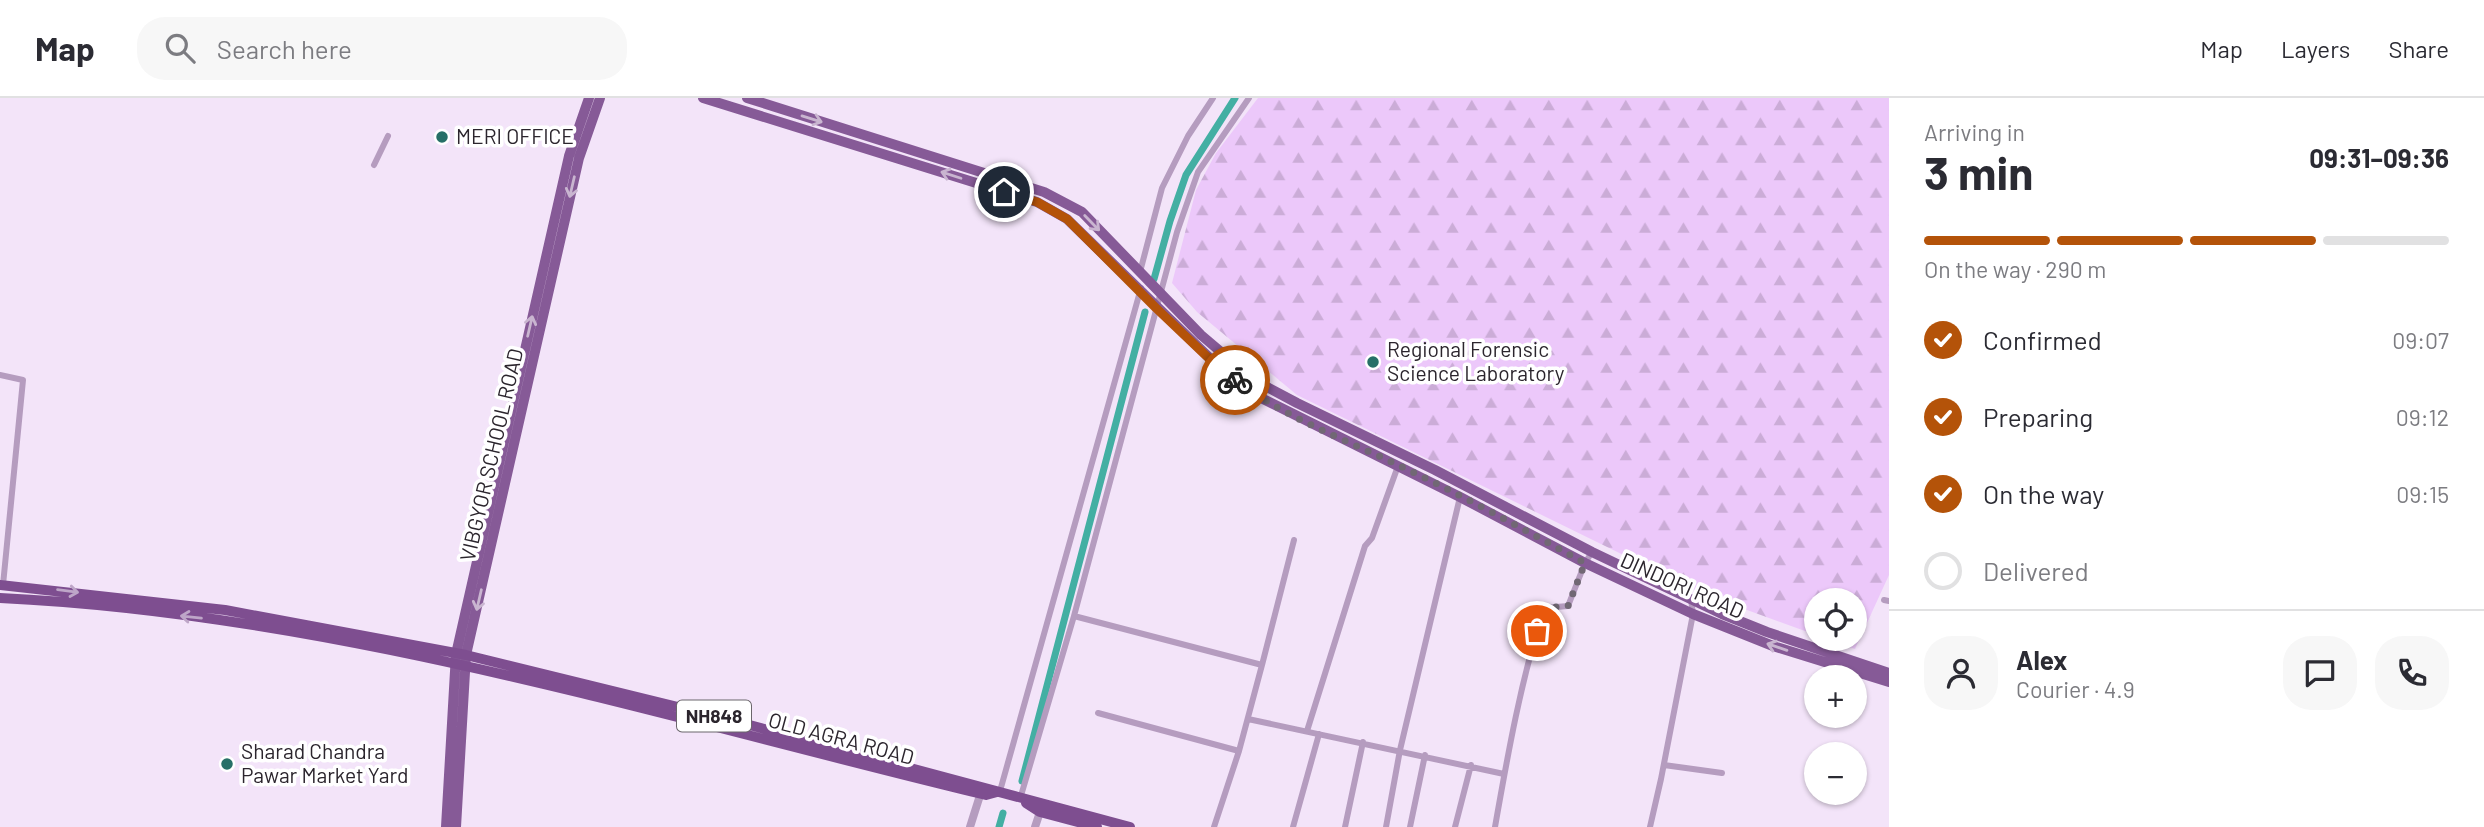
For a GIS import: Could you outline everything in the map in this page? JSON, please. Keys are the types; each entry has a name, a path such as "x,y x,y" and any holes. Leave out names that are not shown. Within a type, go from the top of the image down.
{"highway":[{"name":"NH848","path":"2,585 225,610 461,660 731,720 982,790 1000,791 1097,827"},
{"name":"NH848","path":"0,598 225,620 339,638 426,658 461,660"},
{"name":"NH848","path":"1042,807 1130,827"}],"main road":[{"name":"VIBGYOR SCHOOL ROAD","path":"446,827 461,660 566,168 589,98"},
{"name":"VIBGYOR SCHOOL ROAD","path":"456,827 461,660 579,158 600,98"},
{"name":"DINDORI ROAD","path":"703,98 1037,202 1067,219 1220,369 1253,394 1399,465 1585,563 1693,614 1773,646 1889,682"},
{"path":"747,98 761,100 1044,192 1082,212 1201,335 1254,380 1592,552 1691,598 1767,632 1889,673"}],"street":[{"path":"1140,272 1162,188 1188,136 1213,98"},
{"path":"1020,799 1074,616 1177,232 1198,172 1249,98"},
{"path":"374,165 388,136"},
{"path":"1000,791 1053,609 1139,291 1148,280"},
{"path":"0,375 23,380 3,542 2,585"},
{"path":"1307,731 1365,546 1372,538 1399,465"},
{"path":"1386,827 1400,750 1460,497"},
{"path":"1214,827 1248,719 1294,540"},
{"path":"1495,827 1530,654 1544,608 1568,606 1592,552"},
{"path":"1650,827 1693,614 1691,598"},
{"path":"1074,616 1262,665"},
{"path":"1098,713 1239,751"},
{"path":"1248,719 1504,774"},
{"path":"1293,827 1319,734"},
{"path":"1345,827 1363,742"},
{"path":"1410,827 1425,755"},
{"path":"1455,827 1471,765"},
{"path":"1664,765 1722,773"},
{"path":"970,827 982,790"},
{"path":"1035,827 1042,807"}],"green space":[{"path":"1258,98 1889,98 1889,575 1867,623 1867,588 1804,588 1804,631 1703,594 1297,395 1197,312 1172,283 1196,190 1216,153"}],"waterway":[{"path":"1154,279 1186,175 1235,98"},
{"path":"1022,781 1145,312"},
{"path":"999,827 1003,813"}],"way so far":[{"path":"1235,380 1253,394 1291,414 1419,476 1585,563 1568,606 1544,608 1537,631"}],"place":[{"name":"MERI OFFICE","path":"442,137"},
{"name":"Regional Forensic Science Laboratory","path":"1373,362"},
{"name":"Sharad Chandra Pawar Market Yard","path":"227,764"}],"route":[{"path":"1004,192 1037,202 1067,219 1156,308 1235,380"}]}
